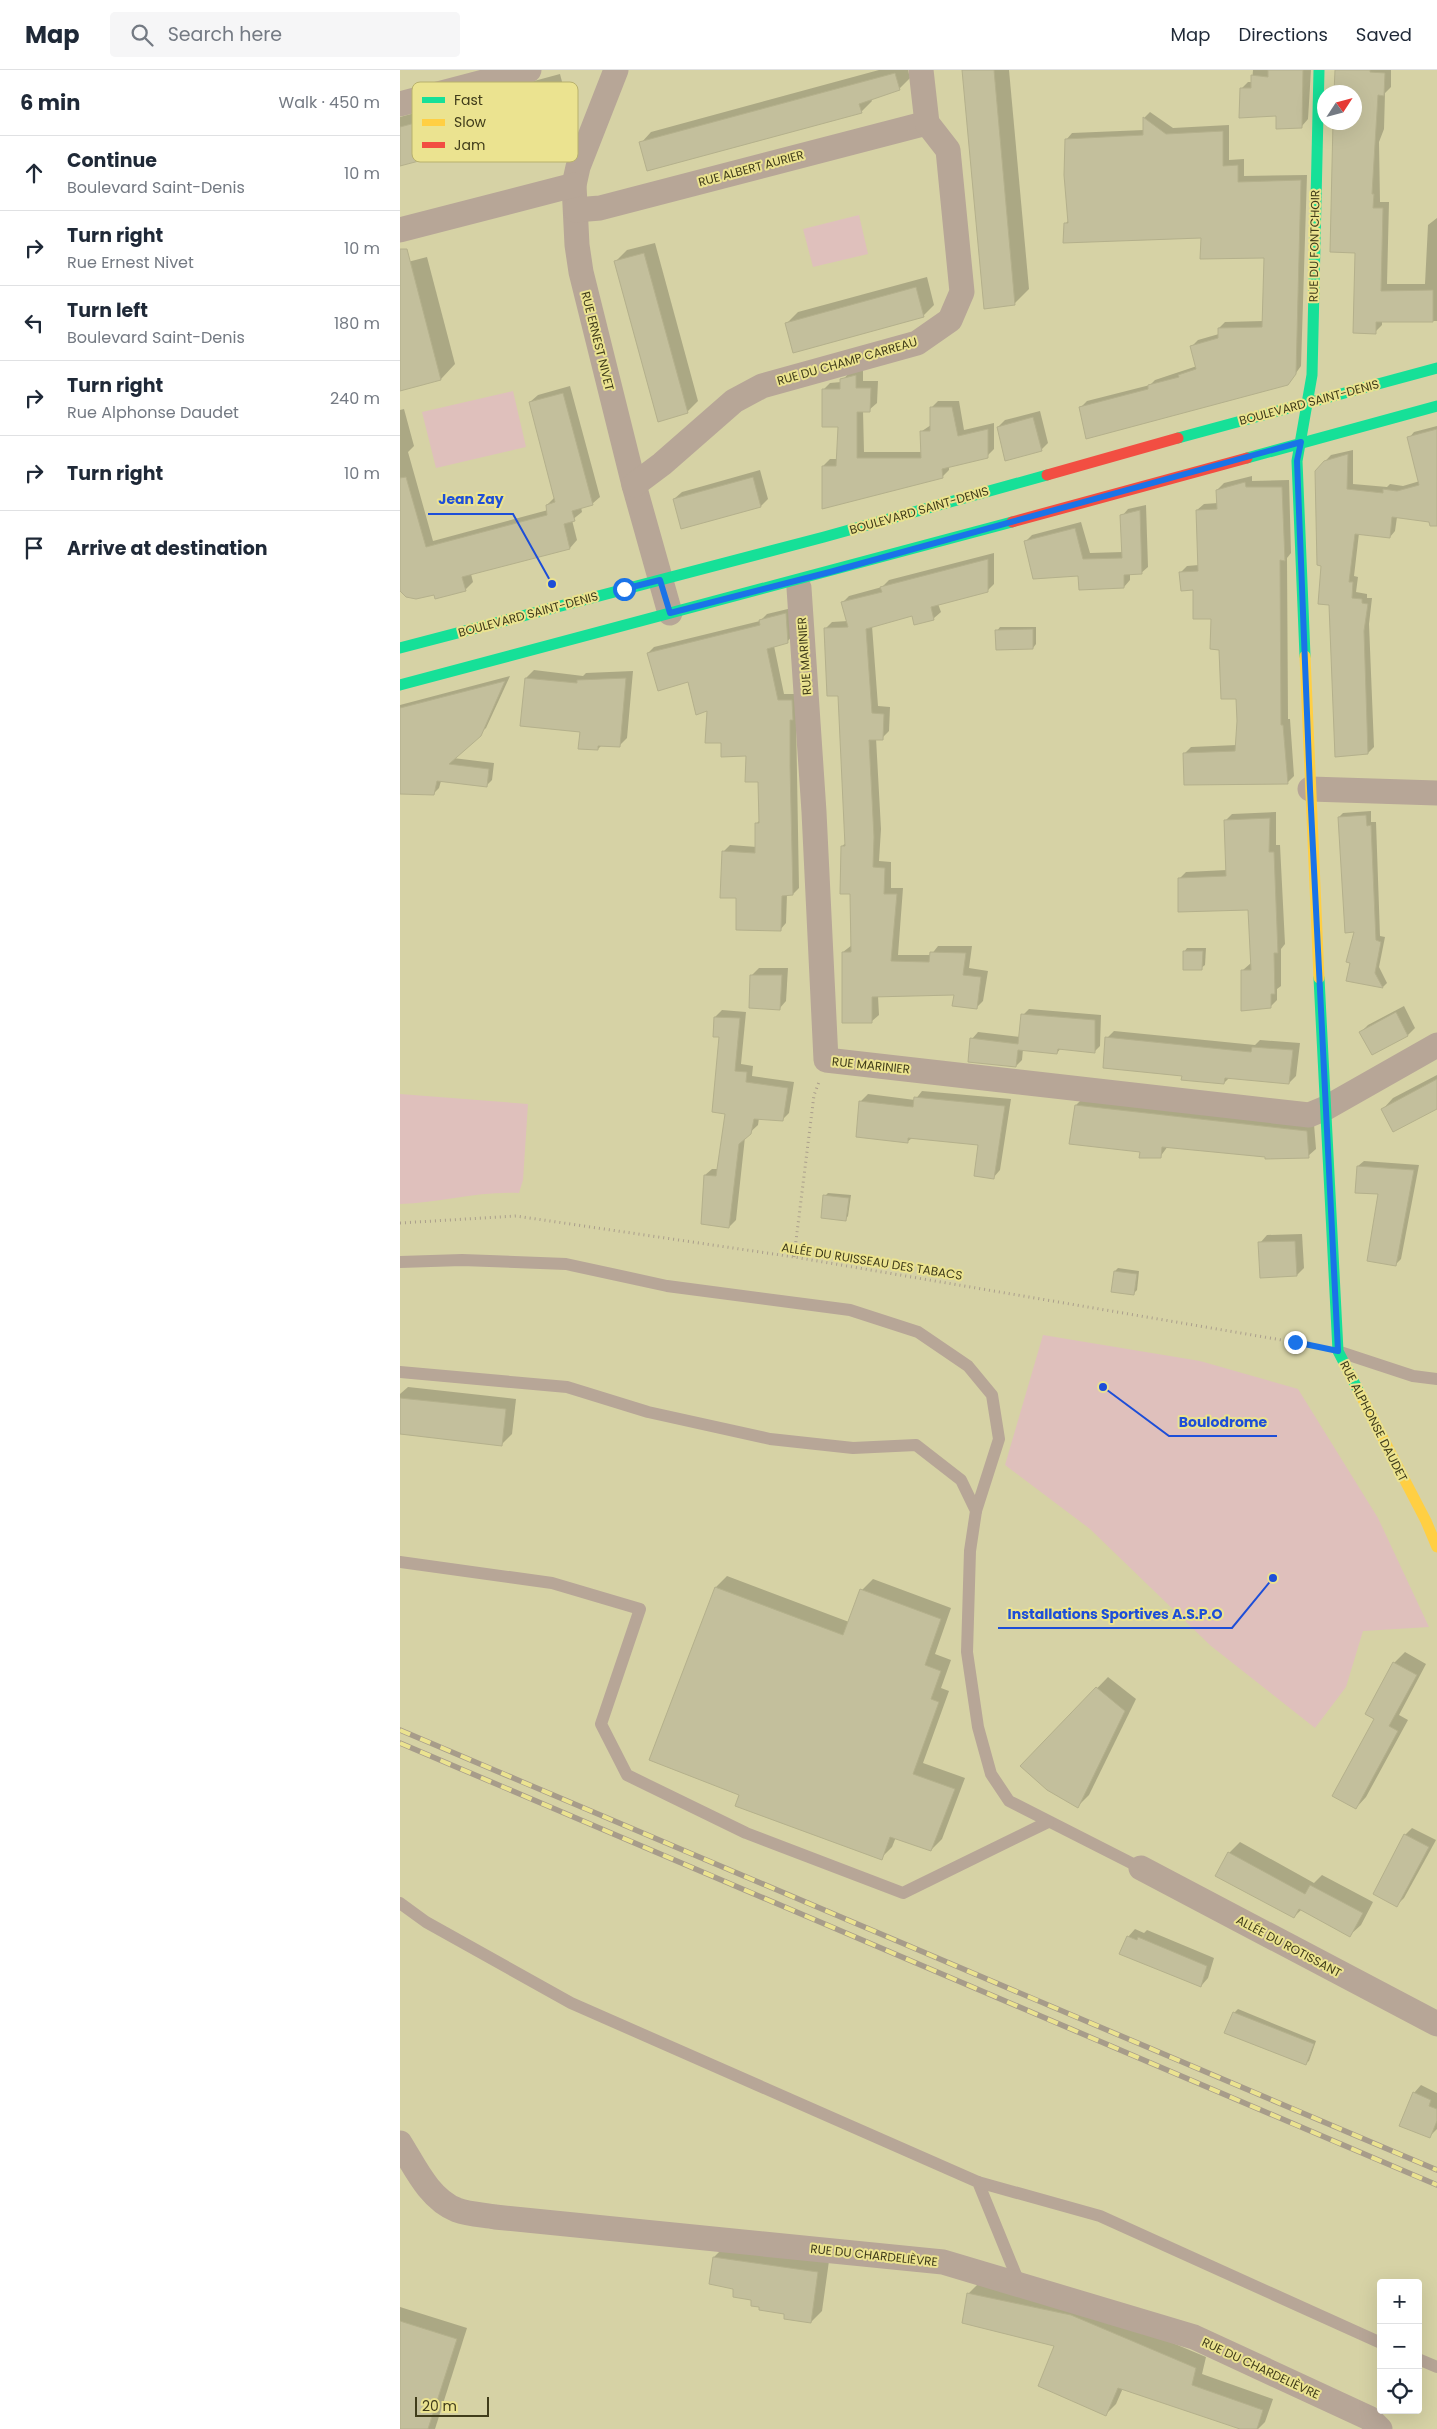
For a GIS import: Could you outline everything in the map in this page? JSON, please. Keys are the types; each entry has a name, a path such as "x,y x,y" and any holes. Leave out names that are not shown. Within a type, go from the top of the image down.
{"main road":[{"name":"RUE DU FONTCHOIR","path":"1304,421 1312,375 1319,70"},
{"name":"BOULEVARD SAINT-DENIS","path":"400,648 824,537 1308,402 1437,368"},
{"path":"400,685 830,572 1437,406"},
{"name":"RUE ALPHONSE DAUDET","path":"1304,421 1297,461 1310,789 1338,1351 1426,1521 1437,1547"}],"street":[{"path":"483,82 529,70"},
{"name":"RUE ERNEST NIVET","path":"611,70 578,167 574,185 577,245 581,272 634,485 670,613"},
{"path":"921,70 927,122"},
{"name":"RUE ALBERT AURIER","path":"576,210 600,208 927,122"},
{"name":"RUE DU CHAMP CARREAU","path":"634,485 734,401 762,386 917,342 950,320 962,292 948,150 927,122"},
{"path":"400,230 574,185"},
{"name":"RUE MARINIER","path":"799,588 814,812 826,1060 1309,1115 1326,1108 1437,1045"},
{"path":"1310,789 1437,793"},
{"name":"ALLÉE DU ROTISSANT","path":"1141,1868 1437,2024"},
{"name":"RUE DU CHARDELIÈVRE","path":"400,2143 426,2185 444,2203 458,2210 495,2217 943,2262 1194,2337 1370,2418 1380,2429"}],"lane":[{"path":"400,1262 462,1260 566,1264 667,1286 850,1310 918,1332 968,1366 992,1395 999,1439 976,1511 970,1551 967,1652 978,1727 990,1774 1009,1801 1141,1868"},
{"path":"1338,1351 1413,1376 1437,1379"},
{"path":"400,1372 567,1386 648,1412 770,1439 853,1448 916,1445 961,1480 976,1511"},
{"path":"400,1562 552,1583 640,1609 601,1724 627,1775 746,1833 903,1893 1048,1822"},
{"path":"400,1903 426,1922 570,2002 978,2182 1100,2216 1377,2341"},
{"path":"978,2182 1020,2285"},
{"path":"1422,2361 1437,2367"}],"path":[{"path":"794,1257 814,1095 826,1060"},
{"name":"ALLÉE DU RUISSEAU DES TABACS","path":"400,1223 516,1216 794,1257 1207,1326 1338,1351"}],"shaded area":[{"path":"859,215 868,254 813,267 803,229"},
{"path":"513,391 526,447 436,468 422,412"},
{"path":"400,1094 528,1104 523,1180 519,1193 489,1194 400,1204"},
{"path":"1043,1335 1200,1361 1298,1389 1378,1518 1429,1627 1363,1631 1346,1687 1315,1728 1211,1646 1090,1529 1005,1465"}],"building":[{"path":"962,70 994,70 1015,305 984,309"},
{"path":"1268,70 1303,70 1302,128 1276,129 1276,116 1239,118 1240,88 1251,88 1251,75 1268,77"},
{"path":"1335,70 1370,70 1370,72 1385,73 1384,96 1378,95 1372,194 1374,194 1373,208 1383,208 1381,291 1433,290 1433,322 1376,322 1376,334 1353,333 1355,253 1330,252 1333,130 1362,130 1362,85 1334,85"},
{"path":"895,73 900,90 859,104 862,113 647,171 639,142"},
{"path":"1143,117 1166,134 1223,131 1223,166 1238,165 1238,182 1301,180 1296,374 1288,385 1086,439 1079,407 1148,389 1148,385 1179,377 1178,375 1196,369 1190,346 1218,338 1218,328 1262,327 1264,258 1200,259 1201,238 1063,243 1064,223 1068,223 1064,175 1065,139 1143,135"},
{"path":"412,124 412,162 415,162 400,166 400,127"},
{"path":"400,249 407,249 441,380 400,391"},
{"path":"644,253 688,413 658,422 614,261"},
{"path":"916,287 924,317 793,353 785,323"},
{"path":"856,375 856,388 871,388 870,412 857,412 857,458 921,458 920,431 930,431 930,407 952,407 958,436 988,429 988,458 942,469 943,478 822,509 822,466 836,466 838,427 822,427 822,389 840,389 840,379"},
{"path":"563,393 593,505 572,511 575,521 564,524 570,549 462,577 466,591 435,599 434,595 416,599 406,597 400,591 400,478 406,477 426,547 547,515 546,505 555,502 529,402"},
{"path":"1033,417 1042,451 1005,461 997,427"},
{"path":"1437,429 1437,526 1430,526 1429,522 1392,517 1390,538 1355,534 1349,582 1353,582 1352,598 1362,599 1362,603 1368,604 1364,631 1368,754 1335,757 1329,605 1318,604 1321,566 1317,565 1315,471 1324,461 1348,454 1347,489 1383,493 1383,489 1397,491 1419,485 1407,437"},
{"path":"753,477 761,507 681,529 673,499"},
{"path":"1245,482 1246,487 1282,487 1285,561 1280,560 1281,725 1283,725 1288,784 1184,785 1183,753 1235,751 1237,721 1236,699 1221,699 1219,650 1210,649 1211,619 1193,619 1193,590 1181,591 1179,572 1198,571 1196,510 1217,509 1216,490"},
{"path":"1140,510 1142,574 1124,575 1124,588 1079,590 1078,576 1033,579 1024,541 1075,528 1083,559 1122,558 1120,515"},
{"path":"988,559 988,592 931,607 934,620 914,625 912,616 866,629 872,713 884,714 883,740 869,740 874,837 873,867 885,868 884,894 897,894 891,961 929,962 930,952 966,953 963,975 981,977 977,1009 952,1006 954,995 872,997 872,1023 842,1023 842,952 851,952 850,894 840,894 841,846 845,846 838,696 827,696 824,628 848,627 841,602 882,592 880,587"},
{"path":"786,613 788,643 767,649 778,700 792,700 793,720 790,720 790,765 793,895 782,896 781,931 736,930 736,898 720,898 722,851 755,853 755,823 759,823 758,782 745,782 746,756 721,757 721,743 705,743 707,711 696,715 688,682 658,691 647,653 760,625 759,620"},
{"path":"1033,629 1033,649 996,650 995,630"},
{"path":"525,678 577,683 577,680 626,678 620,747 598,746 598,750 578,749 580,732 520,726"},
{"path":"505,681 481,736 449,764 489,769 487,787 437,781 434,795 400,794 400,708"},
{"path":"1366,815 1367,826 1371,825 1376,940 1381,942 1375,973 1383,988 1346,981 1350,963 1346,962 1354,932 1345,933 1338,817"},
{"path":"1270,818 1269,852 1274,852 1278,953 1274,953 1275,994 1271,994 1271,1008 1241,1011 1241,970 1251,970 1248,910 1178,912 1178,878 1226,876 1224,820"},
{"path":"1183,951 1203,951 1202,970 1183,970"},
{"path":"750,975 782,975 780,1010 749,1008"},
{"path":"1396,1012 1408,1036 1372,1055 1359,1032"},
{"path":"1021,1014 1095,1020 1095,1053 1058,1049 1057,1054 1018,1050 1016,1067 968,1062 970,1038 1018,1044"},
{"path":"714,1017 740,1018 735,1071 747,1072 746,1082 788,1088 783,1121 754,1119 751,1134 739,1144 729,1228 701,1224 704,1175 716,1176 725,1114 712,1112 719,1037 713,1037"},
{"path":"1105,1037 1251,1052 1252,1047 1293,1050 1289,1084 1225,1078 1224,1084 1181,1080 1182,1076 1103,1068"},
{"path":"1437,1079 1437,1109 1393,1132 1381,1109"},
{"path":"914,1097 1005,1106 994,1179 974,1176 978,1145 908,1138 908,1143 856,1137 859,1101 913,1107"},
{"path":"1075,1105 1307,1131 1309,1158 1265,1159 1265,1157 1162,1147 1161,1158 1139,1158 1140,1152 1069,1144"},
{"path":"1357,1166 1414,1170 1396,1266 1367,1261 1378,1194 1355,1193"},
{"path":"823,1195 849,1198 846,1221 821,1218"},
{"path":"1295,1241 1297,1276 1260,1278 1258,1242"},
{"path":"1114,1271 1137,1274 1134,1295 1111,1292"},
{"path":"400,1398 506,1409 502,1446 400,1434"},
{"path":"715,1587 843,1635 860,1589 941,1619 925,1665 941,1671 931,1699 939,1702 913,1774 955,1789 931,1851 890,1837 882,1860 735,1806 739,1795 649,1760"},
{"path":"1393,1662 1417,1675 1389,1726 1398,1731 1356,1809 1332,1796 1374,1719 1365,1714"},
{"path":"1096,1687 1125,1711 1078,1808 1047,1790 1020,1766"},
{"path":"1404,1834 1429,1847 1397,1907 1373,1894"},
{"path":"1228,1852 1305,1894 1310,1885 1363,1913 1350,1937 1299,1909 1294,1918 1215,1876"},
{"path":"1127,1936 1137,1940 1138,1937 1207,1966 1201,1987 1119,1954"},
{"path":"1233,2012 1314,2044 1306,2065 1224,2033"},
{"path":"1413,2092 1431,2100 1429,2106 1437,2109 1437,2121 1430,2138 1399,2126"},
{"path":"713,2257 818,2272 811,2323 784,2319 784,2314 759,2310 759,2307 751,2306 751,2300 733,2297 733,2289 709,2284"},
{"path":"967,2293 1071,2315 1196,2368 1192,2385 1263,2410 1257,2429 1240,2429 1118,2388 1106,2416 1038,2386 1054,2346 962,2323"},
{"path":"400,2321 457,2339 428,2429 400,2429"}],"railway":[{"path":"400,1730 1437,2170"},
{"path":"400,1743 1437,2185"}],"traffic: fast":[{"path":"1305,656 1297,461 1312,375 1319,70"},
{"path":"1178,438 1437,368"},
{"path":"1247,458 1437,406"},
{"path":"400,648 824,537 1047,475"},
{"path":"400,685 1012,522"},
{"path":"1319,978 1338,1351 1359,1392"}],"traffic: slow":[{"path":"1305,656 1319,978"},
{"path":"1359,1392 1426,1521 1437,1547"}],"traffic: jam":[{"path":"1047,475 1178,438"},
{"path":"1012,522 1247,458"}],"place":[{"name":"Jean Zay","path":"552,584"},
{"name":"Boulodrome","path":"1103,1387"},
{"name":"Installations Sportives A.S.P.O","path":"1273,1578"}],"route":[{"path":"624,589 660,580 670,613 830,572 1301,442 1297,461 1310,789 1338,1351 1295,1342"}]}
